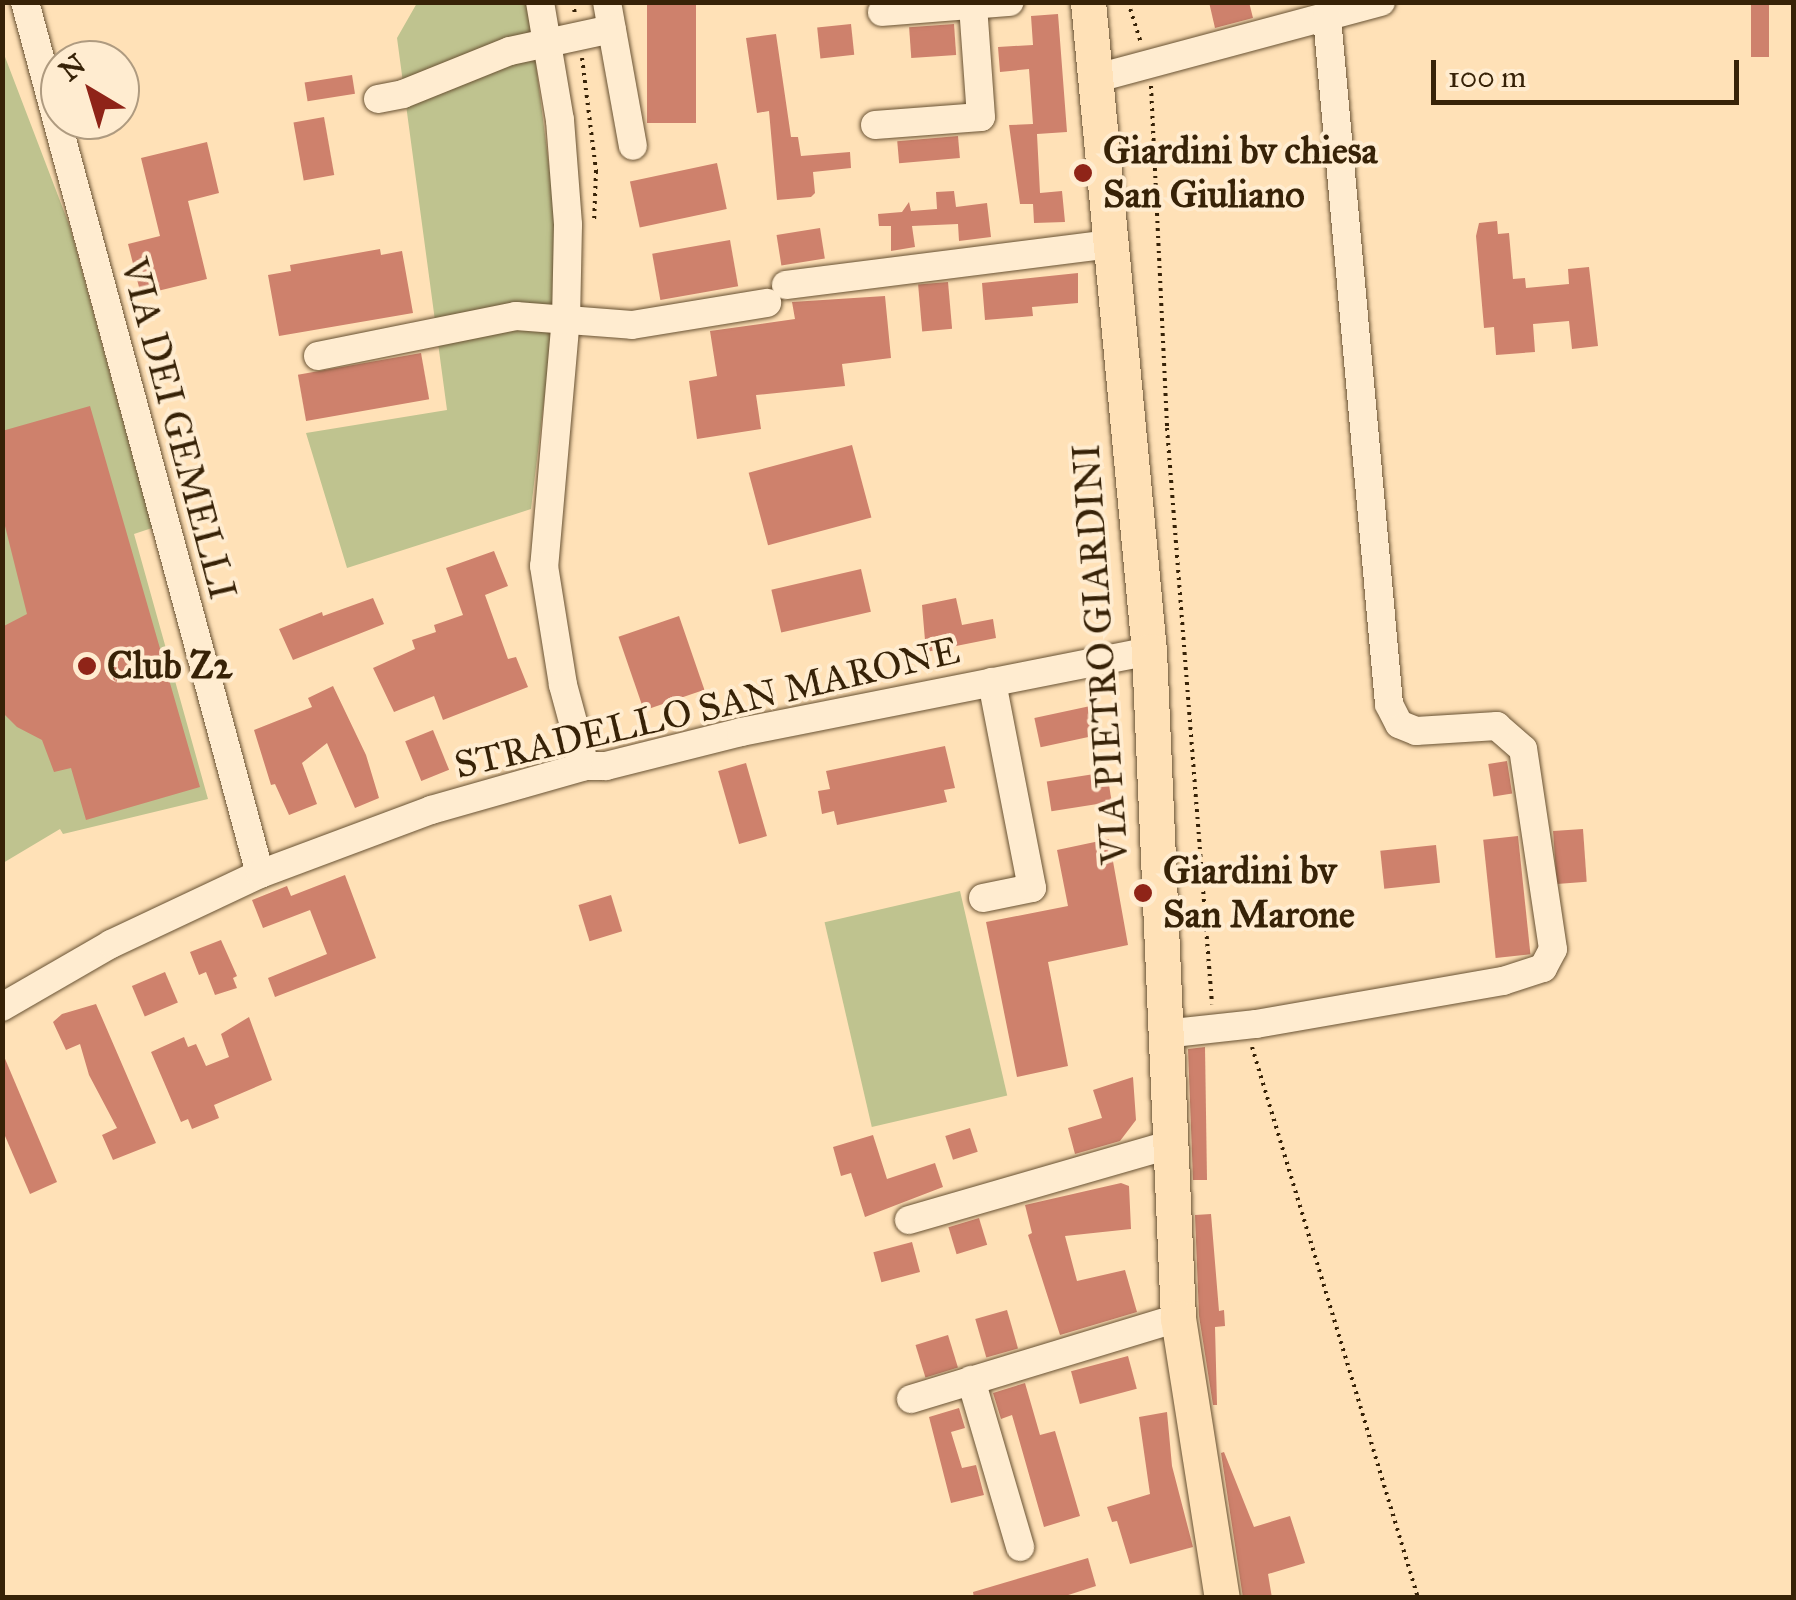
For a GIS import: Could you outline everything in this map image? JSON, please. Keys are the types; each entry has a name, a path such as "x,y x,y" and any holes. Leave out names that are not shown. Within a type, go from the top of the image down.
{"main road":[{"name":"VIA PIETRO GIARDINI","path":"1088,2 1150,651 1178,1318 1222,1598"}],"street":[{"name":"VIA DEI GEMELLI","path":"25,2 260,874"},
{"path":"540,2 560,120 568,225 566,318 544,566 562,684 585,766"},
{"path":"882,12 1010,2"},
{"path":"1096,78 1381,2"},
{"path":"876,125 981,117 973,5"},
{"path":"378,99 402,94 610,16 633,146"},
{"path":"1164,1034 1503,981 1543,968 1554,949 1523,749 1497,726 1416,730 1399,724 1388,704 1326,18"},
{"path":"318,356 516,316 632,325 776,294 1112,244"},
{"name":"STRADELLO SAN MARONE","path":"2,1006 110,944 260,874 432,810 585,766 606,766 740,732 1150,651"},
{"name":"STRADELLO SAN MARONE","path":"982,898 1032,888 992,682"},
{"path":"909,1220 1168,1146"},
{"path":"911,1399 1178,1318"},
{"path":"971,1380 1020,1547"}],"path":[{"path":"1128,2 1150,66 1167,428 1214,1035 1248,1032 1418,1598"}],"green space":[{"path":"417,3 528,3 561,259 531,509 347,568 306,433 447,410 397,38"},
{"name":"Club Z2","path":"2,49 70,227 152,528 134,534 208,799 63,834 60,829 3,863"},
{"path":"960,891 1007,1096 872,1127 825,922"}],"building":[{"path":"647,2 696,2 696,123 647,123"},
{"path":"1209,2 1249,2 1253,18 1215,28"},
{"path":"1751,2 1769,2 1769,57 1751,57"},
{"path":"1058,14 1067,132 1037,134 1040,193 1062,191 1065,222 1034,223 1033,204 1020,204 1009,125 1033,124 1029,69 1000,72 998,47 1033,45 1031,16"},
{"path":"851,24 854,55 820,58 817,28"},
{"path":"954,24 956,55 911,58 909,27"},
{"path":"776,34 791,137 798,137 801,156 850,152 851,168 813,172 815,193 811,197 777,200 769,111 757,113 746,38"},
{"path":"352,75 355,94 308,101 305,83"},
{"path":"324,117 334,175 304,180 293,122"},
{"path":"958,136 960,158 899,163 897,141"},
{"path":"207,142 219,193 188,201 207,279 141,295 128,244 160,236 141,158"},
{"path":"717,163 727,209 640,227 630,182"},
{"path":"954,191 956,207 987,203 991,237 959,241 958,224 912,226 915,247 891,251 891,226 879,226 878,214 902,212 909,202 911,211 937,209 936,192"},
{"path":"1497,221 1498,234 1509,233 1513,279 1525,278 1526,288 1569,284 1568,269 1589,267 1598,346 1572,349 1569,321 1533,324 1535,352 1496,355 1494,327 1484,328 1476,236 1479,223"},
{"path":"820,228 825,259 781,266 777,235"},
{"path":"730,240 738,286 660,300 652,254"},
{"path":"380,249 381,255 402,251 413,313 279,336 268,275 291,271 290,265"},
{"path":"1078,273 1078,303 1032,307 1033,316 985,320 982,283"},
{"path":"948,282 952,329 922,331 918,285"},
{"path":"885,296 891,358 842,364 845,386 756,395 761,429 697,439 689,381 717,376 710,331 795,319 792,302"},
{"path":"421,353 429,399 306,421 298,375"},
{"name":"Club Z2","path":"90,406 200,787 86,820 71,768 54,772 42,740 17,727 2,712 2,627 27,614 2,514 2,431"},
{"path":"852,445 871,517 768,545 749,473"},
{"path":"494,551 508,586 485,595 508,659 516,657 528,687 443,720 434,696 394,712 373,668 415,649 412,640 436,632 434,625 463,615 446,568"},
{"path":"861,569 871,612 781,633 771,590"},
{"path":"373,598 384,624 293,660 279,629"},
{"path":"956,598 962,625 993,619 996,638 926,652 922,605"},
{"path":"679,616 704,690 644,711 618,637"},
{"path":"333,686 366,755 379,798 355,808 327,743 302,763 317,804 289,815 275,784 271,785 254,730 312,707 308,698"},
{"path":"1095,705 1101,734 1041,747 1034,718"},
{"path":"433,730 449,770 421,781 405,741"},
{"path":"945,746 955,788 944,790 947,802 837,825 834,811 822,814 818,791 830,789 826,771"},
{"path":"1507,761 1512,794 1493,797 1488,764"},
{"path":"746,763 767,836 739,844 718,771"},
{"path":"1107,772 1112,802 1051,811 1047,782"},
{"path":"1583,829 1587,882 1557,884 1553,831"},
{"path":"1518,836 1530,954 1496,958 1483,840"},
{"path":"1109,839 1128,945 1048,962 1068,1066 1017,1077 986,922 1068,906 1057,850"},
{"path":"1436,845 1440,883 1384,889 1380,851"},
{"path":"345,875 376,958 275,997 268,978 327,954 310,910 263,928 252,900 287,886 291,896"},
{"path":"611,895 622,931 590,941 578,905"},
{"path":"221,940 237,976 233,978 237,988 215,995 206,972 199,975 190,952"},
{"path":"165,972 178,1002 145,1016 132,986"},
{"path":"96,1004 156,1143 113,1160 102,1135 117,1128 89,1075 80,1044 66,1050 53,1022 62,1014"},
{"path":"249,1017 272,1080 214,1105 219,1118 192,1129 188,1119 181,1122 151,1052 184,1037 188,1047 196,1044 206,1066 229,1057 221,1034"},
{"path":"1205,1047 1207,1180 1193,1180 1188,1049"},
{"path":"3,1054 57,1182 30,1194 2,1129"},
{"path":"1133,1077 1136,1120 1120,1141 1075,1154 1068,1128 1102,1118 1093,1090"},
{"path":"970,1128 978,1152 953,1160 945,1136"},
{"path":"873,1135 887,1179 935,1163 943,1187 865,1217 851,1173 841,1176 833,1147"},
{"path":"1121,1183 1129,1186 1131,1229 1065,1236 1077,1281 1125,1270 1137,1312 1060,1335 1028,1235 1032,1233 1025,1205"},
{"path":"1211,1214 1219,1311 1224,1310 1225,1326 1215,1327 1217,1405 1213,1405 1199,1316 1195,1215"},
{"path":"979,1218 987,1245 957,1254 948,1227"},
{"path":"912,1242 920,1272 881,1282 873,1252"},
{"path":"1007,1310 1018,1348 986,1358 975,1319"},
{"path":"948,1335 958,1368 925,1377 915,1345"},
{"path":"1128,1356 1137,1389 1080,1404 1071,1371"},
{"path":"1025,1383 1040,1435 1055,1431 1080,1516 1044,1527 1012,1415 1001,1419 993,1393"},
{"path":"959,1408 965,1428 951,1432 962,1468 976,1465 984,1495 951,1503 929,1417"},
{"path":"1167,1412 1172,1466 1193,1547 1130,1564 1117,1521 1112,1522 1107,1507 1150,1494 1139,1417"},
{"path":"1224,1452 1254,1527 1290,1516 1305,1563 1268,1574 1272,1598 1243,1598 1221,1453"},
{"path":"1088,1558 1096,1586 1059,1598 974,1598 973,1592"}],"place":[{"name":"Giardini bv chiesa San Giuliano","path":"1083,173"},
{"name":"Club Z2","path":"87,666"},
{"name":"Giardini bv San Marone","path":"1143,893"}]}
